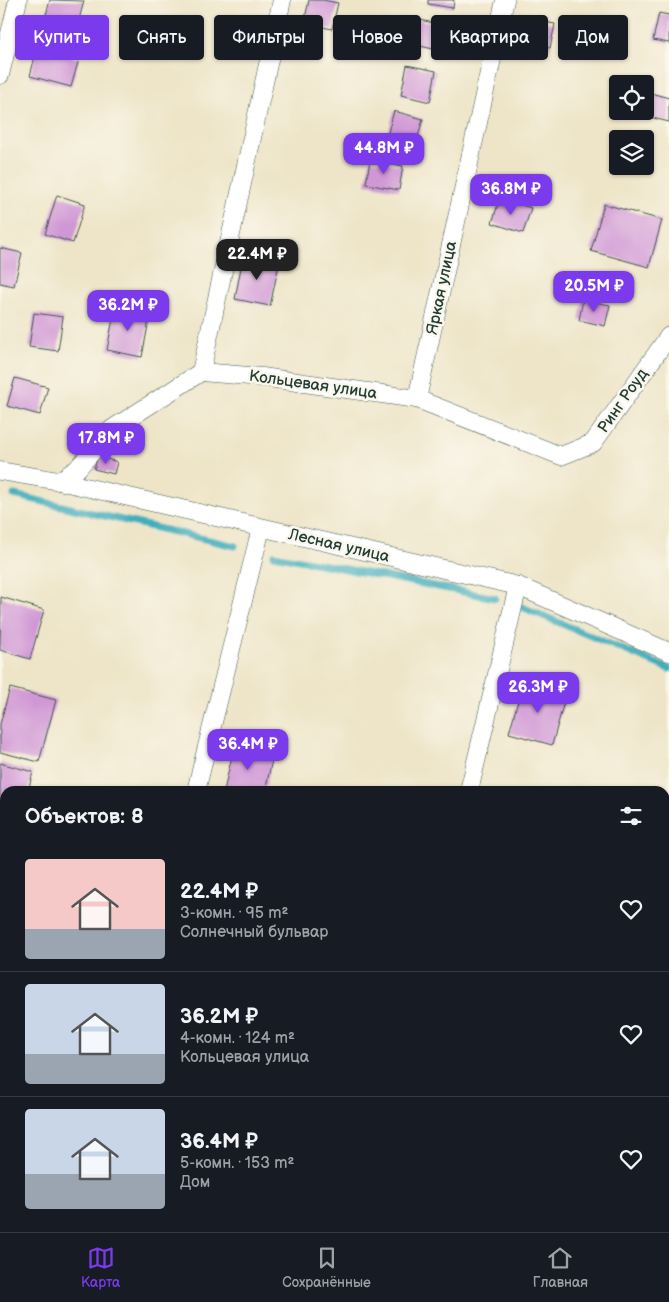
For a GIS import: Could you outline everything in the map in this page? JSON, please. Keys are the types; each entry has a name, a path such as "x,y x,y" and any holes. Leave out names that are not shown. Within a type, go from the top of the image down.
{"street":[{"path":"0,75 18,0"},
{"path":"59,481 77,469 112,429 201,372 282,0"},
{"name":"Яркая улица","path":"417,399 505,0"},
{"name":"Ринг Роуд","path":"593,443 668,334"},
{"name":"Кольцевая улица","path":"201,372 262,377 417,399 561,456 593,443"},
{"name":"Лесная улица","path":"0,471 59,481 518,586 669,652"},
{"path":"197,786 260,528"},
{"path":"469,786 518,586"}],"building":[{"path":"50,0 84,1 80,15 46,15"},
{"path":"309,0 338,3 335,15 333,15 332,29 323,27 323,15 306,15"},
{"path":"428,0 454,0 453,8 428,4"},
{"path":"659,13 669,15 669,43 653,40"},
{"path":"421,20 431,22 431,49 421,46"},
{"path":"548,23 555,24 550,48 548,48"},
{"path":"34,60 79,60 71,87 30,76"},
{"path":"407,65 436,71 430,102 401,95"},
{"path":"654,94 669,98 669,122 654,118"},
{"path":"394,111 423,119 414,151 385,143"},
{"path":"370,160 403,166 399,190 366,184"},
{"path":"57,195 85,204 73,243 45,234"},
{"path":"500,198 531,208 523,233 492,223"},
{"path":"604,204 662,220 649,267 591,251"},
{"path":"0,248 22,253 14,286 0,283"},
{"path":"243,257 279,264 270,306 235,299"},
{"path":"583,300 610,305 605,326 579,320"},
{"path":"115,308 150,315 142,357 107,350"},
{"path":"34,313 63,317 58,351 29,347"},
{"path":"15,378 48,387 40,415 7,406"},
{"path":"98,456 117,462 114,474 94,469"},
{"path":"1,597 44,610 30,659 0,650"},
{"path":"523,683 566,695 552,745 509,733"},
{"path":"10,688 56,700 39,762 0,752 0,724"},
{"path":"234,747 273,756 266,786 225,786"},
{"path":"0,763 33,772 29,786 0,786"}],"waterway":[{"path":"14,495 235,546"},
{"path":"274,555 495,598"},
{"path":"522,607 669,669"}]}
